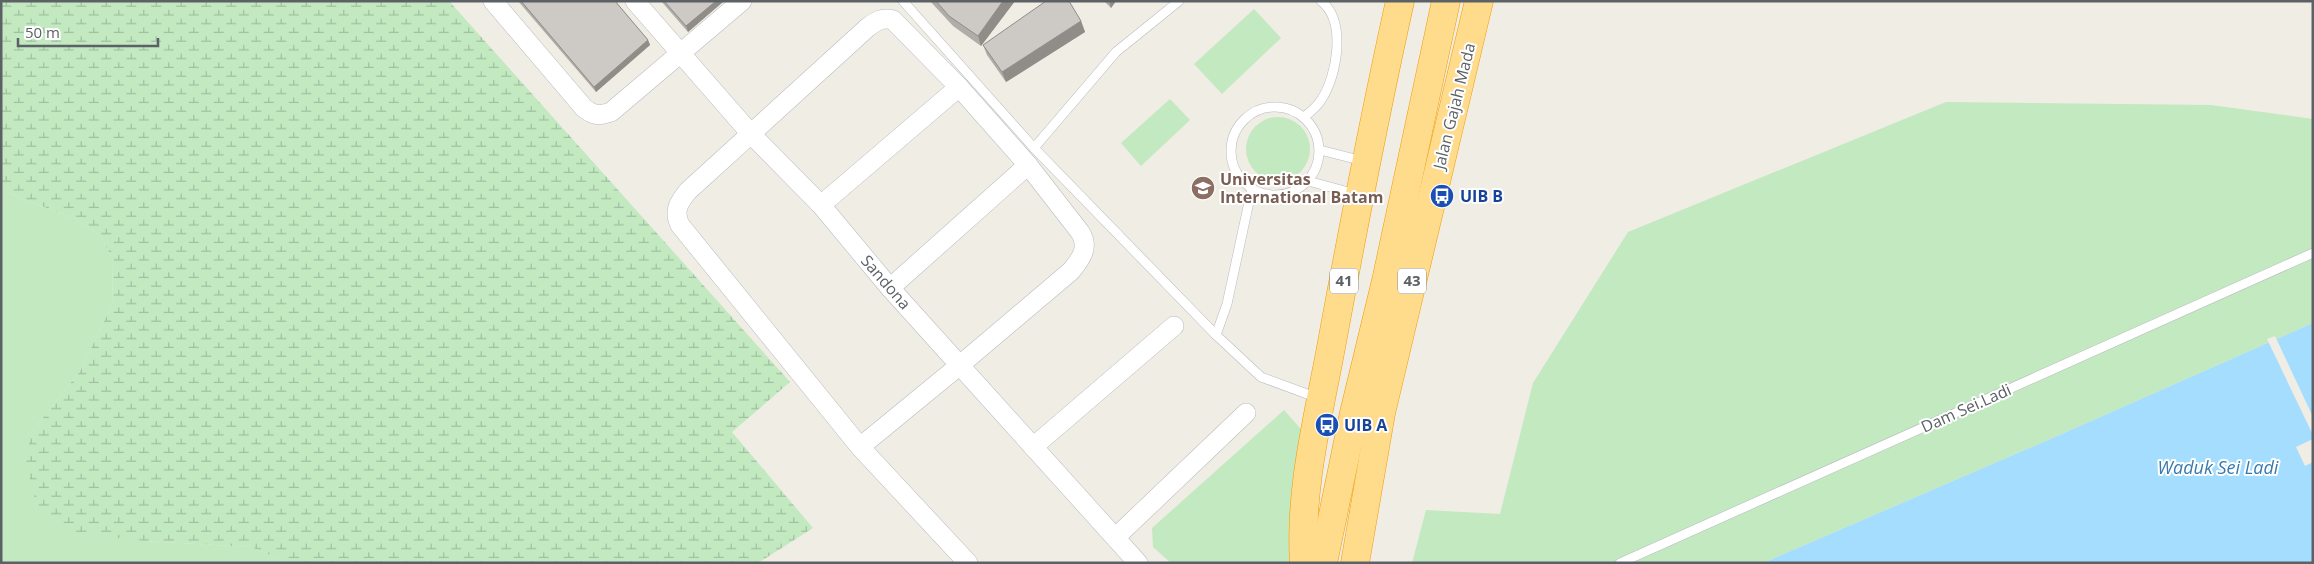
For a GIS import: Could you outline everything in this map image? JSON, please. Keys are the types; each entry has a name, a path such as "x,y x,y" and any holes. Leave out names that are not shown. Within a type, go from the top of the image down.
{"highway":[{"name":"41","path":"1304,563 1303,545 1310,461 1360,194 1400,1"},
{"name":"Jalan Gajah Mada","path":"1323,563 1354,413 1386,281 1446,1"},
{"name":"Jalan Gajah Mada","path":"1355,563 1381,413 1479,1"}],"street":[{"path":"493,1 584,108 591,115 600,116 611,112 681,55 742,1"},
{"name":"Sandona","path":"635,1 751,134 821,205 890,288 1032,447 1116,537 1135,562"},
{"path":"860,447 1070,271 1083,254 1084,239 1031,156 893,20 885,18 867,28 688,191 680,201 676,217 680,225 860,447 968,563"},
{"path":"821,205 959,87"},
{"path":"890,288 1031,156"},
{"path":"1032,447 1174,326"},
{"path":"1116,537 1246,413"}],"lane":[{"path":"903,1 1031,156 1216,335 1261,377 1322,400"},
{"path":"1031,156 1116,52 1179,1"},
{"path":"1304,117 1321,100 1333,76 1337,44 1336,24 1321,1"},
{"path":"1278,106 1292,110 1304,117 1313,127 1318,138 1320,150 1317,166 1308,181 1296,190 1281,195 1266,194 1252,188 1241,179 1234,166 1231,152 1233,138 1240,124 1250,115 1263,108 1278,106"},
{"path":"1320,150 1367,161"},
{"path":"1308,181 1360,194"},
{"path":"1216,335 1227,304 1252,188"},
{"name":"Dam Sei.Ladi","path":"1620,563 2313,253"}],"green space":[{"path":"1,1 449,1 790,382 732,432 813,528 758,563 289,563 251,547 144,541 69,532 36,504 26,463 31,433 80,371 112,305 113,261 101,236 75,219 1,190"},
{"path":"1254,9 1281,38 1222,94 1194,64"},
{"path":"1170,99 1190,120 1141,166 1121,143"},
{"path":"1946,102 2211,105 2313,119 2313,323 1763,563 1412,563 1426,510 1500,514 1533,383 1628,232"},
{"path":"1278,117 1296,123 1304,131 1310,149 1304,167 1296,175 1278,181 1260,175 1252,167 1246,149 1252,131 1260,123"},
{"path":"1,190 75,219 101,236 113,261 112,305 80,371 31,433 144,541 251,547 289,563 1,563"},
{"path":"1284,410 1307,436 1292,563 1171,563 1153,547 1152,528"}],"water":[{"name":"Waduk Sei Ladi","path":"2313,323 2313,563 1763,563 2055,437"}],"pier":[{"path":"2275,336 2313,417 2313,435 2267,339"},
{"path":"2313,439 2313,462 2305,466 2296,447"}],"building":[{"path":"521,1 615,1 648,40 594,87"},
{"path":"664,1 716,1 686,26"},
{"path":"936,1 1003,1 978,36 949,16"},
{"path":"1046,1 1069,1 1081,21 1002,72 983,45"}],"place":[{"name":"Universitas International Batam","path":"1203,188"},
{"name":"UIB B","path":"1442,196"},
{"name":"UIB A","path":"1327,425"}]}
